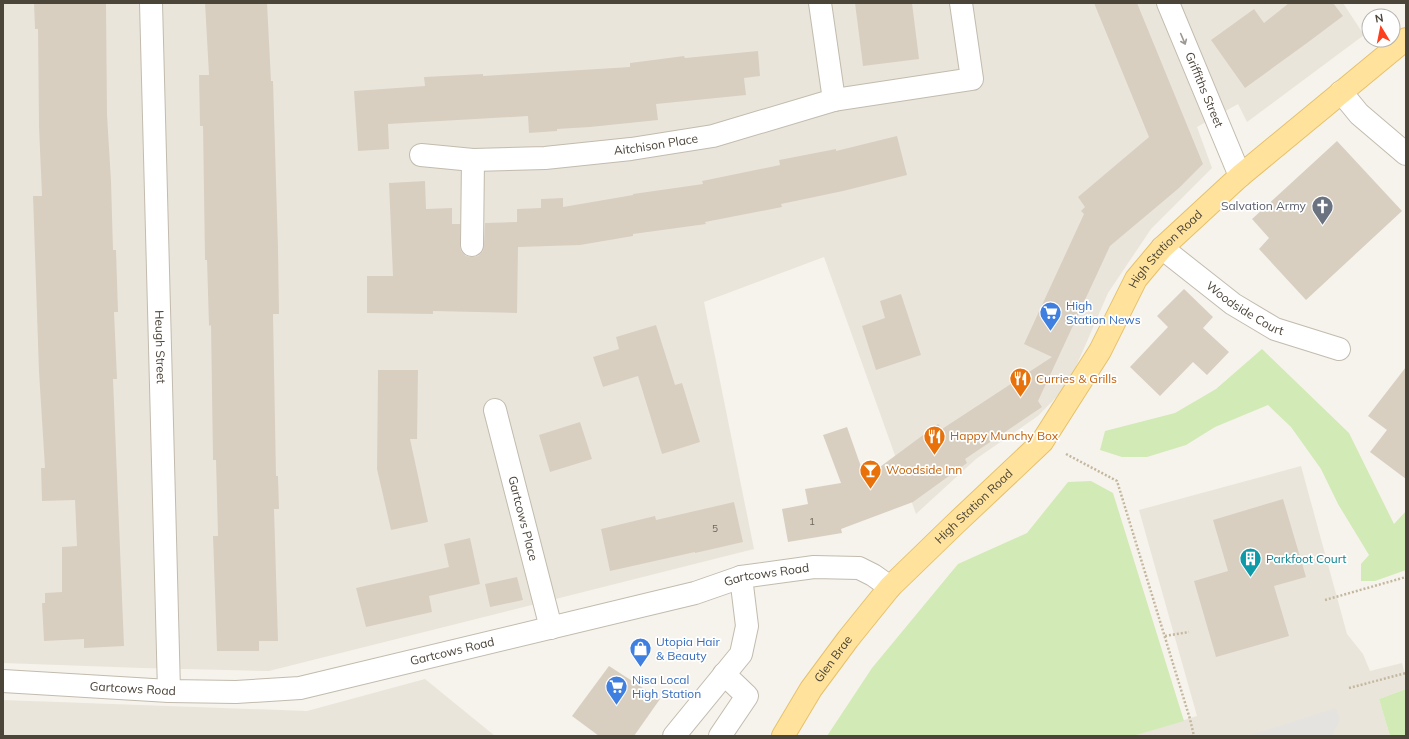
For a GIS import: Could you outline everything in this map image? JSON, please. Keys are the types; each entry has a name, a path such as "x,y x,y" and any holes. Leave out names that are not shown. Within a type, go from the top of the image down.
{"main road":[{"name":"High Station Road","path":"890,587 1042,442 1100,351 1136,279 1162,248 1240,176 1406,39"},
{"name":"Glen Brae","path":"783,736 812,689 848,639 890,587"}],"street":[{"name":"Heugh Street","path":"151,3 169,691"},
{"path":"820,3 834,100"},
{"name":"Aitchison Place","path":"421,155 473,160 561,157 631,149 713,136 834,100 972,79 961,3"},
{"name":"Griffiths Street","path":"1168,3 1240,176"},
{"path":"1341,92 1359,114 1406,154"},
{"path":"472,245 473,160"},
{"name":"Woodside Court","path":"1162,248 1233,304 1275,329 1339,349"},
{"name":"Gartcows Place","path":"495,410 551,628"},
{"name":"Gartcows Road","path":"3,681 169,691 236,692 300,688 695,593 741,577 814,567 859,568 873,575 890,587"},
{"path":"674,736 741,654 747,626 741,577"},
{"path":"720,736 747,696 724,674"}],"path":[{"path":"1070,456 1116,480 1165,636 1194,736"},
{"path":"1325,600 1406,577"},
{"path":"1165,636 1189,632"},
{"path":"1349,688 1406,674"}],"shaded area":[{"path":"3,3 1343,3 1361,30 1361,37 1247,122 1238,104 1197,127 1212,168 1151,229 1108,293 1068,385 1038,416 976,459 916,514 824,257 704,302 754,549 269,671 3,663"},
{"path":"1301,466 1347,634 1363,654 1370,671 1402,663 1406,678 1406,689 1379,699 1390,736 1133,736 1197,716 1139,510"},
{"path":"425,679 495,736 3,736 3,700 307,711"},
{"path":"1336,708 1340,720 1333,734 1334,736 1248,736"}],"green space":[{"path":"1262,349 1349,433 1394,524 1406,511 1406,570 1375,581 1361,581 1361,564 1369,555 1338,504 1321,469 1291,427 1268,405 1215,427 1186,445 1147,457 1122,457 1100,450 1105,431 1175,413 1216,389"},
{"path":"1091,481 1113,493 1184,721 1133,736 827,736 872,668 958,564 1027,533 1068,482"},
{"path":"1406,689 1406,736 1390,736 1379,699"}],"building":[{"path":"34,3 106,3 107,115 113,250 116,250 118,312 114,312 117,379 113,379 124,646 84,648 84,639 44,641 42,603 45,603 45,593 62,592 62,547 77,546 75,500 42,501 41,468 45,468 39,372 33,196 42,196 39,127 38,29 35,29"},
{"path":"205,3 267,3 271,81 273,81 278,248 279,314 273,314 276,476 278,476 279,509 274,509 278,641 259,641 259,651 217,651 213,536 218,536 216,460 213,460 211,325 209,326 207,260 205,260 203,126 200,126 199,75 209,75"},
{"path":"855,3 912,3 919,59 863,66"},
{"path":"1094,3 1137,3 1203,164 1179,188 1110,246 1038,401 1042,407 965,459 967,463 913,502 841,529 842,533 788,542 782,509 808,504 805,489 841,483 823,435 847,427 865,478 938,424 942,429 1052,357 1024,344 1084,214 1081,211 1085,207 1078,197 1149,137"},
{"path":"1289,3 1333,3 1343,16 1245,88 1211,40 1254,9 1264,23"},
{"path":"758,51 760,76 744,78 746,95 656,104 658,120 529,133 528,116 388,124 389,149 358,151 354,91 425,86 424,77 483,74 483,76 630,67 630,63 684,56 685,58"},
{"path":"897,136 907,175 843,191 781,204 782,207 705,222 706,224 633,234 633,236 580,245 518,247 517,313 433,311 433,314 367,313 367,276 393,276 389,183 425,181 426,209 452,208 452,224 460,224 461,251 466,256 472,257 478,256 483,251 485,223 517,222 517,209 541,208 541,199 563,198 563,207 633,194 703,184 702,181 780,165 779,160 836,149 836,151"},
{"name":"Salvation Army","path":"1337,141 1402,211 1306,300 1259,249 1269,238 1252,219"},
{"path":"1184,289 1213,317 1203,328 1229,352 1207,375 1193,362 1160,396 1130,367 1168,327 1157,316"},
{"path":"901,294 921,355 876,370 862,326 885,318 880,301"},
{"path":"656,325 675,385 682,383 700,442 662,454 638,376 603,387 593,357 619,349 616,337"},
{"path":"1406,367 1406,479 1370,452 1387,430 1368,416"},
{"path":"378,370 418,370 417,439 410,439 428,522 391,530 377,469"},
{"path":"580,422 592,459 550,472 539,435"},
{"name":"Parkfoot Court","path":"1283,499 1306,577 1274,586 1289,636 1216,657 1194,581 1228,571 1213,520"},
{"path":"734,502 743,542 610,571 601,529 655,516 656,520"},
{"path":"470,538 480,584 429,596 432,612 366,627 356,588 449,567 444,544"},
{"path":"517,577 523,600 490,607 485,584"},
{"name":"Nisa Local High Station","path":"609,666 660,699 634,736 599,736 572,716"}],"place":[{"name":"Salvation Army","path":"1322,226"},
{"name":"High Station News","path":"1050,332"},
{"name":"Curries & Grills","path":"1021,398"},
{"name":"Happy Munchy Box","path":"935,456"},
{"name":"Woodside Inn","path":"870,490"},
{"name":"Parkfoot Court","path":"1250,578"},
{"name":"Utopia Hair & Beauty","path":"640,668"},
{"name":"Nisa Local High Station","path":"617,706"}]}
